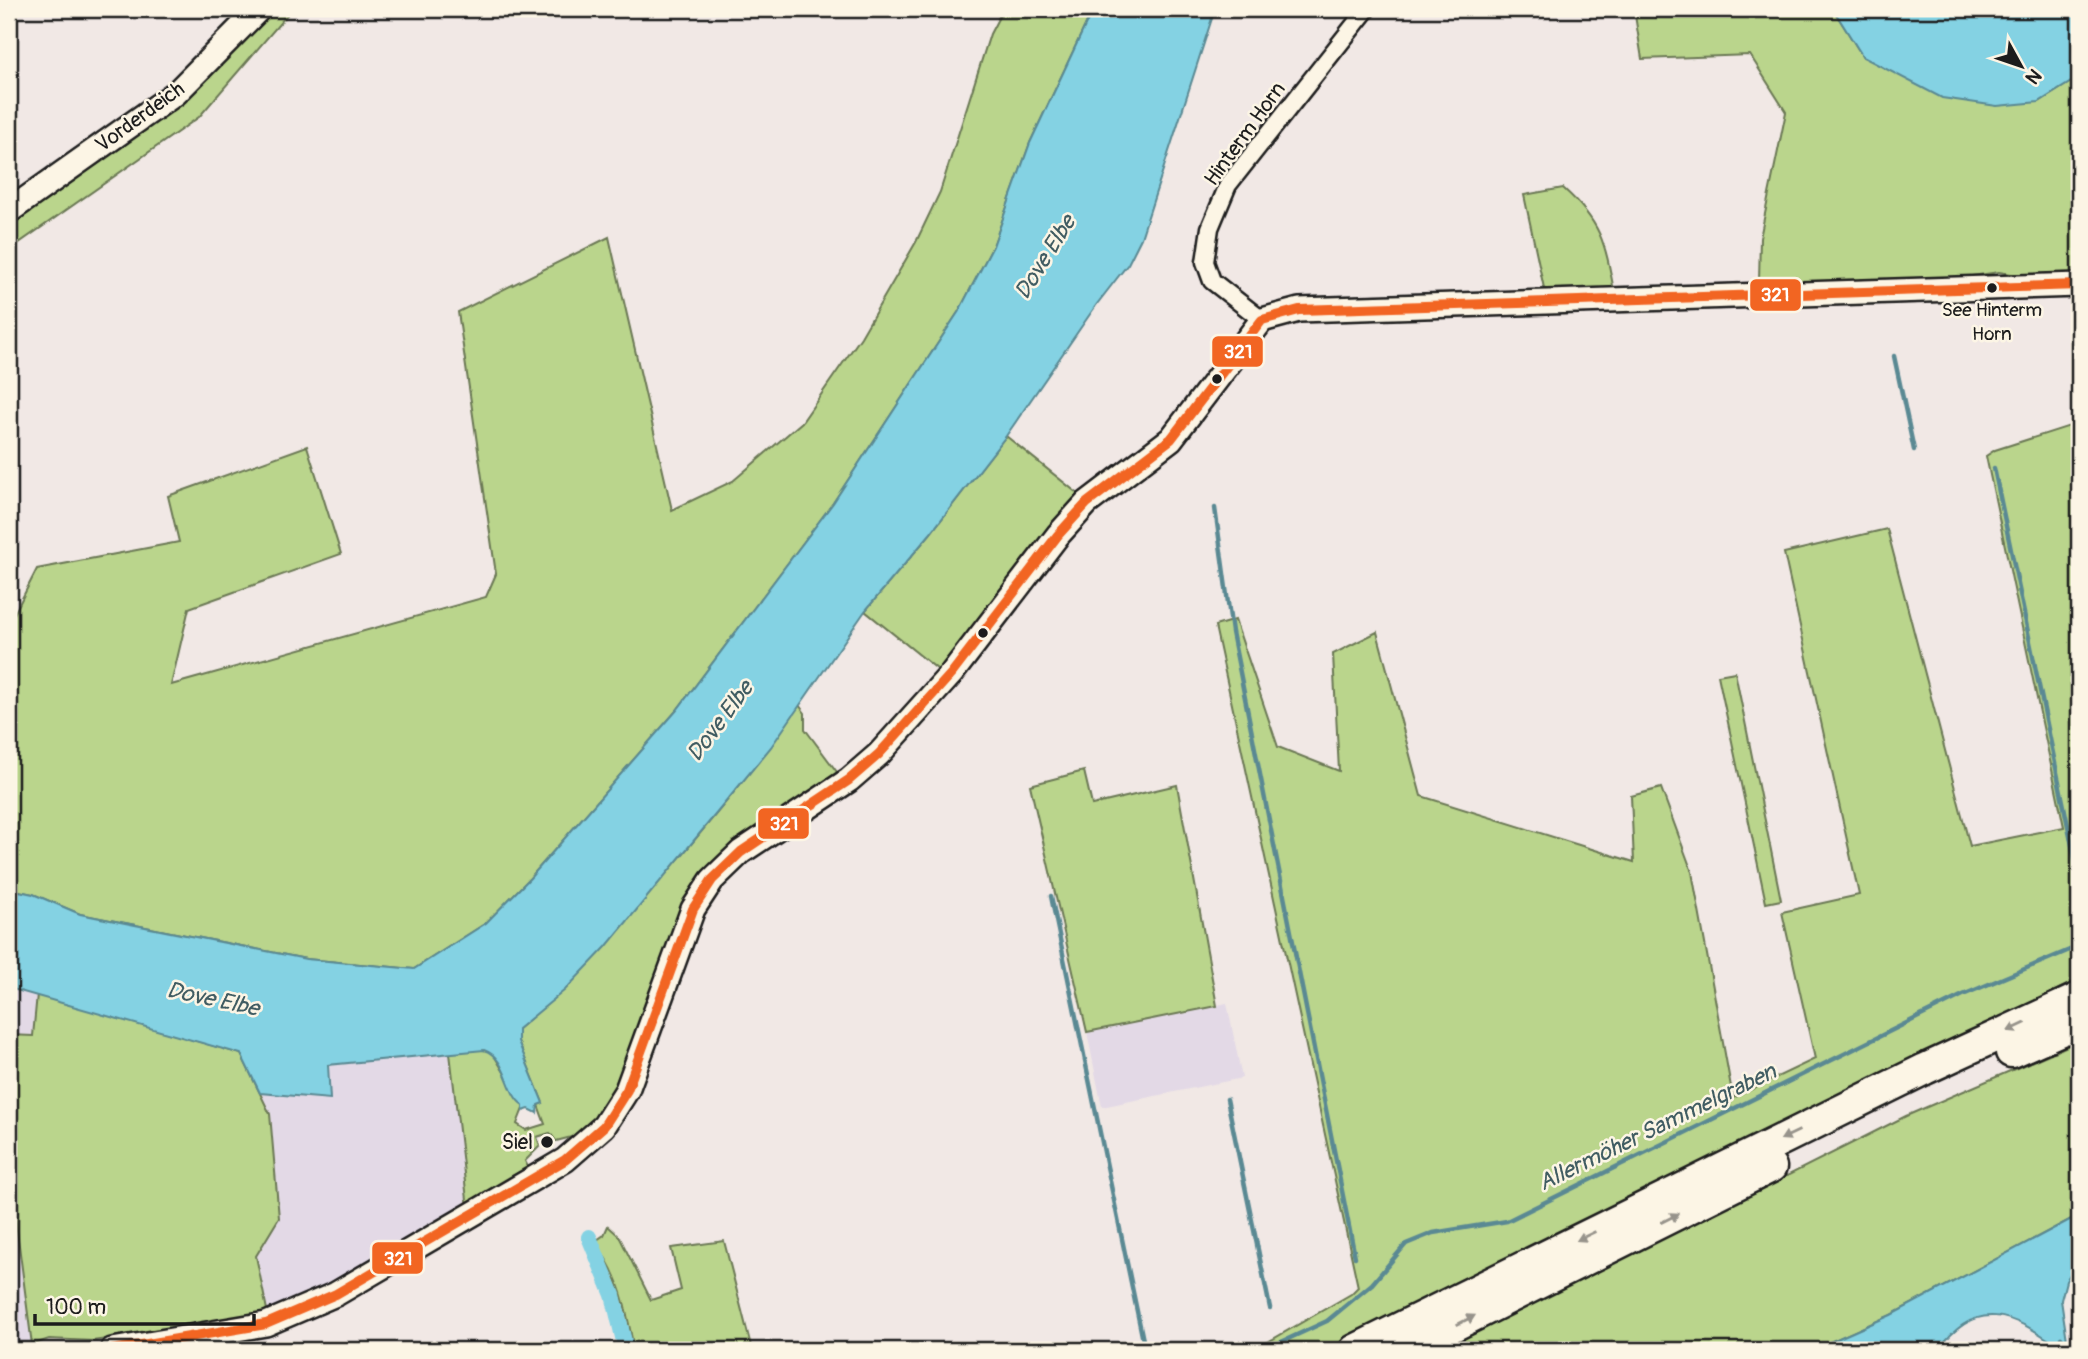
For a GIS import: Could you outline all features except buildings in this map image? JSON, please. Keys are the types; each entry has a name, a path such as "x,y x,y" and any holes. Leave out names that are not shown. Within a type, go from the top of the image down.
{"highway":[{"path":"1355,1350 1913,1075 2079,998"},
{"path":"1405,1350 1935,1086 2079,1021"}],"street":[{"name":"Vorderdeich","path":"9,211 176,93 259,9"},
{"name":"Hinterm Horn","path":"1262,320 1212,281 1205,262 1210,228 1228,185 1367,9"},
{"path":"112,1350 158,1346 267,1324 336,1294 521,1188 595,1136 627,1090 694,909 712,880 741,852 849,780 879,754 952,673 1058,535 1087,503 1171,439 1262,320 1299,310 2079,285"}],"shaded area":[{"path":"9,988 37,994 33,1036 9,1035"},
{"path":"1227,1003 1242,1078 1102,1107 1087,1032"},
{"path":"450,1053 468,1208 333,1288 268,1315 256,1256 279,1218 270,1114 260,1093 329,1099 327,1066"},
{"path":"9,1169 32,1345 23,1350 9,1350"}],"green space":[{"path":"269,9 292,9 199,117 9,250 9,221"},
{"path":"1003,9 1093,9 1030,143 993,246 959,311 833,503 677,710 530,878 486,923 414,969 306,959 80,914 33,894 9,889 9,624 37,569 179,542 168,496 307,446 341,554 189,608 171,685 486,597 496,574 458,312 609,237 672,510 733,481 802,422 861,337 916,242 940,192 990,34"},
{"path":"1634,9 1833,9 1863,57 2039,102 2079,77 2079,278 2036,278 1999,272 1951,279 1759,282 1760,238 1786,112 1750,55 1642,59"},
{"path":"1563,188 1586,212 1599,234 1608,259 1614,291 1545,293 1524,195"},
{"path":"2079,423 2079,979 1325,1350 1254,1350 1351,1294 1358,1287 1215,626 1235,620 1278,747 1339,771 1333,654 1377,632 1421,796 1634,862 1631,796 1661,788 1692,872 1733,1098 1815,1059 1782,912 1859,895 1784,553 1887,529 1970,846 2064,827 1986,456 1995,450"},
{"path":"1006,436 1082,497 942,673 865,611 930,534"},
{"path":"1735,672 1781,900 1766,903 1718,675"},
{"path":"799,705 805,713 805,729 840,776 689,903 609,1100 587,1133 556,1141 550,1133 537,1137 540,1146 525,1161 529,1169 468,1208 450,1053 475,1048 492,1052 524,1106 517,1124 526,1130 545,1124 538,1105 543,1103 518,1041 518,1029 564,987 627,920 745,778"},
{"path":"1084,771 1092,805 1177,785 1217,1006 1087,1032 1030,785"},
{"path":"37,994 241,1054 270,1114 279,1218 256,1256 268,1315 93,1341 49,1339 32,1345 9,1169 9,1035 33,1036"},
{"path":"2079,1041 2079,1215 1891,1315 1812,1350 1441,1350 1906,1116"},
{"path":"608,1226 619,1236 651,1300 681,1290 671,1248 724,1241 752,1350 634,1350 616,1280 594,1242 604,1235"}],"water":[{"name":"Dove Elbe","path":"1093,9 1215,9 1141,238 1128,264 1097,304 1006,436 930,534 865,611 771,747 606,947 565,990 518,1029 518,1041 543,1103 538,1105 537,1113 529,1109 523,1111 523,1105 513,1093 498,1061 484,1050 328,1065 330,1099 260,1093 241,1054 9,988 9,889 33,894 80,914 306,959 414,969 486,923 530,878 677,710 833,503 959,311 993,246 1030,143"},
{"path":"1833,9 2079,9 2079,77 2039,102 1997,106 1942,98 1863,57"},
{"path":"2079,1215 2079,1259 2066,1281 2061,1300 2067,1340 2058,1346 2026,1326 1996,1316 1967,1322 1938,1350 1812,1350 1891,1315"}],"waterway":[{"path":"1894,356 1914,450"},
{"path":"1994,468 2079,879"},
{"path":"1215,508 1232,632 1355,1257"},
{"path":"1051,896 1145,1350"},
{"name":"Allermöher Sammelgraben","path":"1264,1350 1327,1321 1372,1284 1406,1244 1433,1233 1507,1221 1963,995 2079,946"},
{"path":"1227,1099 1270,1308"},
{"path":"589,1237 613,1295 626,1350"},
{"path":"2061,1338 2072,1350"}],"transit line":[{"name":"321","path":"112,1350 266,1324 336,1294 565,1160 604,1126 627,1090 693,909 712,880 741,852 849,780 879,754 952,673 1058,535 1087,503 1171,439 1262,320 1299,310 2079,285"}],"place":[{"name":"See Hinterm Horn","path":"1992,288"},
{"name":"Siel","path":"547,1142"}]}
